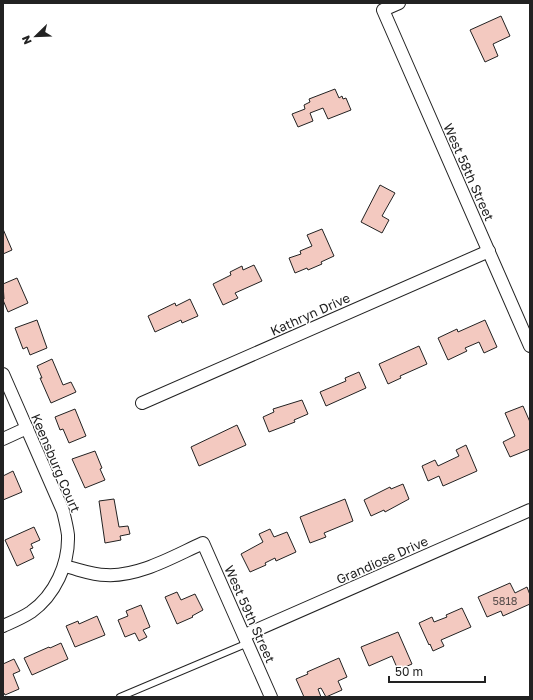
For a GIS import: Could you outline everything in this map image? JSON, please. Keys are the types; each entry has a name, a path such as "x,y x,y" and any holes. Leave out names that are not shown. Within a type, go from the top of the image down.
{"street":[{"name":"West 58th Street","path":"399,3 382,10 530,346"},
{"name":"Kathryn Drive","path":"142,403 489,251"},
{"name":"Keensburg Court","path":"3,374 63,511 68,535 68,547 64,566"},
{"path":"3,439 27,428"},
{"name":"Grandiose Drive","path":"246,639 530,510"},
{"name":"West 59th Street","path":"64,566 104,575 129,574 203,543 271,697"},
{"path":"3,626 25,616 40,605 48,597 64,566"}],"lane":[{"path":"120,697 246,639"}],"building":[{"path":"501,16 510,36 493,44 498,56 485,62 470,30"},
{"path":"335,89 339,98 342,96 343,99 346,98 351,110 328,119 323,108 310,113 313,121 298,127 292,114 305,109 304,105 310,102 309,99"},
{"path":"380,185 395,193 382,216 389,220 382,233 361,222"},
{"path":"3,229 12,250 3,254"},
{"path":"322,229 334,256 321,262 322,264 308,270 307,268 295,273 289,258 301,254 300,251 312,246 307,235"},
{"path":"254,265 262,281 235,293 238,298 223,305 213,284 231,275 230,272 242,266 243,270"},
{"path":"17,278 28,303 8,312 3,300 3,284"},
{"path":"190,299 198,316 182,323 181,320 155,332 148,316 175,303 176,306"},
{"path":"37,320 47,348 30,355 27,347 23,349 15,328"},
{"path":"485,320 497,347 484,353 479,342 465,348 467,351 448,360 438,338 457,329 458,332"},
{"path":"419,346 427,364 400,376 401,378 388,384 379,364"},
{"path":"52,359 63,385 71,382 76,392 51,403 40,378 42,378 37,366"},
{"path":"359,372 366,388 326,406 320,392 346,381 345,378"},
{"path":"302,400 308,414 294,420 295,422 269,432 263,417 274,412 273,409"},
{"path":"523,406 530,422 530,449 510,457 503,442 515,436 505,413"},
{"path":"75,409 86,436 69,443 63,429 60,430 55,417"},
{"path":"237,425 246,445 199,466 191,447"},
{"path":"466,445 477,471 443,486 439,476 428,481 422,466 435,460 438,466 459,456 456,450"},
{"path":"95,451 105,480 85,488 72,459"},
{"path":"13,471 22,492 3,500 3,476"},
{"path":"403,484 409,499 385,512 384,510 371,516 364,500 390,487 391,489"},
{"path":"114,499 119,527 128,526 130,534 120,536 121,540 105,543 99,501"},
{"path":"345,499 353,521 324,533 326,537 310,543 300,517"},
{"path":"34,527 40,540 31,544 33,548 30,549 34,558 17,566 5,540"},
{"path":"270,529 274,537 287,532 296,552 276,561 275,558 265,563 266,565 250,572 241,554 263,542 259,534"},
{"path":"510,583 515,593 527,587 530,595 530,604 503,616 501,611 487,617 478,597"},
{"path":"177,592 181,600 195,594 203,610 192,616 193,617 177,624 165,597"},
{"path":"141,605 150,627 143,630 147,637 139,641 135,633 125,637 118,620 128,616 126,611"},
{"path":"462,608 471,627 441,640 444,646 433,651 419,623 432,617 434,622 447,617 446,615"},
{"path":"97,616 105,635 75,647 66,626 78,621 79,624"},
{"path":"398,632 412,664 398,670 392,656 369,666 361,647"},
{"path":"61,643 68,659 32,675 24,658"},
{"path":"339,658 347,677 338,681 342,690 326,697 321,688 318,689 321,697 304,697 296,679 308,674 307,672"},
{"path":"14,659 20,671 13,674 19,689 5,695 4,693 3,694 3,664"}]}
